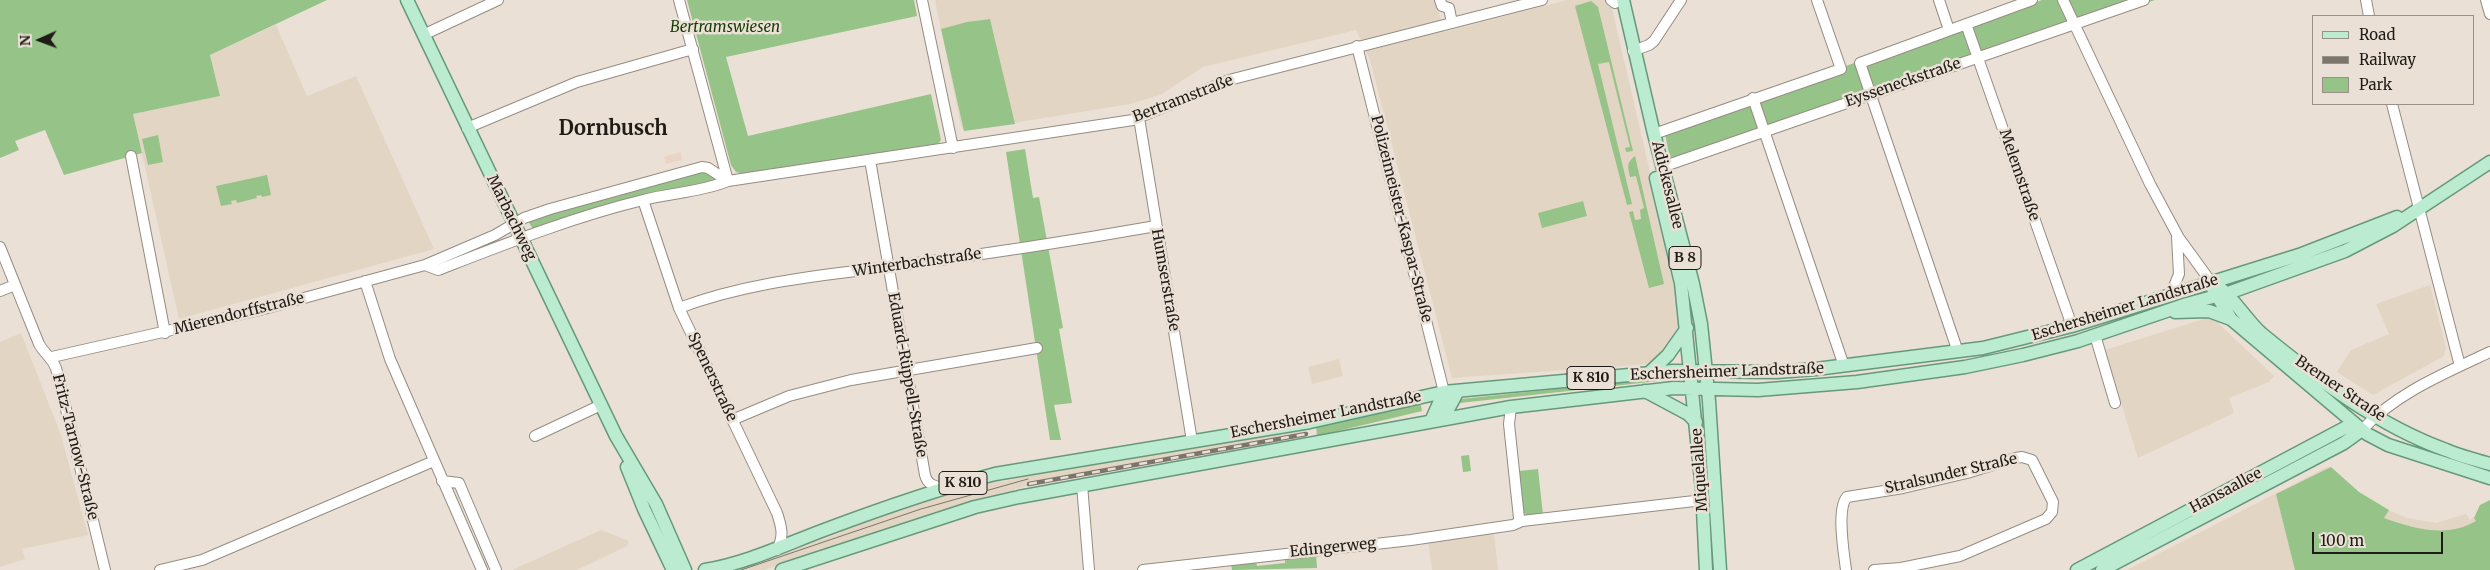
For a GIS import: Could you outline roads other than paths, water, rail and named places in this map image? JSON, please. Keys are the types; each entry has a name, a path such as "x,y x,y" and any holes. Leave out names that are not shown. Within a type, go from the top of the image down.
{"main road":[{"name":"Marbachweg","path":"407,0 616,436 644,509 673,570"},
{"name":"Adickesallee","path":"1616,1 1633,50 1693,284 1701,324 1706,371"},
{"name":"Adickesallee","path":"1616,1 1681,282 1692,370"},
{"name":"Eschersheimer Landstraße","path":"1455,409 1511,407 1645,391 1693,388 1789,389 1857,382 1986,363 2050,349 2345,251 2388,229 2490,162"},
{"name":"Eschersheimer Landstraße","path":"705,570 728,566 777,550 827,529 945,488 999,474 1310,422 1444,392 1692,370 1782,372 1958,352 1992,346 2072,326 2299,255 2420,208"},
{"path":"2211,282 2220,294"},
{"name":"Bremer Straße","path":"2220,294 2231,319 2358,426 2388,445 2490,478"},
{"name":"Bremer Straße","path":"2220,294 2267,338 2297,362 2375,415 2445,450 2490,464"},
{"path":"2160,313 2209,311 2231,319"},
{"path":"1649,373 1668,355 1687,328"},
{"name":"Miquelallee","path":"1692,370 1703,500 1706,570"},
{"name":"Miquelallee","path":"1706,371 1720,570"},
{"path":"1455,409 1458,391"},
{"path":"1645,391 1688,414 1696,422"},
{"path":"1444,392 1455,409"},
{"path":"1438,418 1444,392"},
{"path":"1438,418 1455,409"},
{"name":"Eschersheimer Landstraße","path":"782,570 975,507 1082,485 1296,447 1438,418"},
{"name":"Hansaallee","path":"2077,570 2358,426"},
{"name":"Hansaallee","path":"2102,570 2344,443 2358,426"},
{"name":"Marbachweg","path":"616,436 656,504 685,570"}],"street":[{"path":"423,35 498,0"},
{"path":"679,0 728,181"},
{"path":"922,0 953,148"},
{"path":"1440,0 1442,6 1449,8 1452,23"},
{"name":"Bertramstraße","path":"520,238 643,200 712,187 728,181 1139,118 1229,80 1542,0"},
{"path":"1633,50 1654,41 1681,0"},
{"path":"1654,134 1753,98 1841,69 1817,0"},
{"path":"1938,0 1949,30"},
{"path":"1958,352 1860,63 2032,0"},
{"path":"2062,0 2176,234 2193,261 2211,282"},
{"name":"Eysseneckstraße","path":"1662,167 2144,0"},
{"path":"2366,0 2370,15"},
{"path":"2486,0 2490,14"},
{"name":"Melemstraße","path":"1966,24 2072,326"},
{"name":"Polizeimeister-Kaspar-Straße","path":"1358,46 1444,392"},
{"path":"468,128 577,82 693,49"},
{"path":"1753,98 1844,366"},
{"path":"2392,105 2460,366"},
{"name":"Humserstraße","path":"1139,118 1192,441"},
{"path":"131,156 165,333"},
{"name":"Eduard-Rüppell-Straße","path":"870,160 925,475 927,481 933,486 945,488"},
{"path":"514,225 550,209 702,167 708,168 728,181"},
{"name":"Spenerstraße","path":"643,200 679,308 781,523 783,536 777,550"},
{"name":"Mierendorffstraße","path":"52,357 165,333 425,265 514,225"},
{"name":"Winterbachstraße","path":"679,308 724,292 1023,249 1156,226"},
{"path":"2171,294 2179,274 2176,234"},
{"name":"Mierendorffstraße","path":"425,265 438,270 520,238"},
{"name":"Fritz-Tarnow-Straße","path":"0,247 39,344 43,351 52,357 65,403 105,570"},
{"path":"365,281 390,359 482,570"},
{"path":"0,291 15,285"},
{"path":"2095,335 2115,403"},
{"path":"732,420 789,396 851,380 907,368 1037,348"},
{"name":"Hansaallee","path":"2358,426 2396,400 2490,352"},
{"path":"535,436 601,404"},
{"path":"1511,407 1509,421 1519,518 1522,522"},
{"name":"Stralsunder Straße","path":"1846,570 1841,513 1843,501 1846,497 1903,488 1967,473 2022,456 2032,460 2053,502 2052,512 2046,519 1960,556 1901,568 1874,570"},
{"path":"160,570 202,560 434,461"},
{"path":"442,481 459,483 496,570"},
{"path":"1082,485 1089,570"},
{"name":"Edingerweg","path":"1144,570 1411,540 1513,525 1522,522 1703,500"}],"tram line":[{"path":"741,570 921,509 1028,479"}],"railway":[{"path":"1029,484 1306,434"}],"district":[{"name":"Dornbusch","path":"613,129"}],"park label":[{"name":"Bertramswiesen","path":"725,28"}]}
